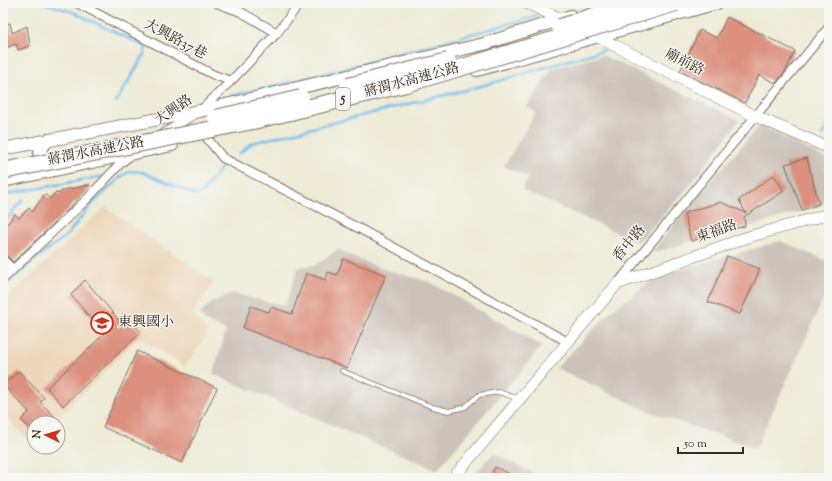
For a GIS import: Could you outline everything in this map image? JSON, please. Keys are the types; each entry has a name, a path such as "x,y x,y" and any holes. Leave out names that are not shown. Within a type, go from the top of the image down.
{"highway":[{"name":"蔣渭水高速公路","path":"3,161 210,119 348,87 491,50 633,3"},
{"name":"蔣渭水高速公路","path":"3,171 253,121 406,84 676,3"}],"main road":[{"path":"3,149 200,111 484,44 614,3"},
{"path":"3,181 131,154 288,118 500,65 596,36 717,3"},
{"path":"284,91 295,96 298,102 297,108 288,118"},
{"path":"48,140 41,148 39,157 45,165 53,171"}],"street":[{"name":"大興路37巷","path":"77,3 88,6 207,71 231,81"},
{"path":"217,3 241,12 277,32"},
{"name":"大興路","path":"3,279 85,201 131,154 200,111 231,81 277,32 300,3"},
{"name":"廟前路","path":"527,3 755,116 829,148"},
{"name":"香中路","path":"453,478 617,284 829,27"},
{"path":"206,137 223,158 362,230 568,342"},
{"name":"東福路","path":"617,284 748,237 829,214"},
{"path":"3,260 13,269"}],"lane":[{"path":"342,371 449,412 465,407 479,396 499,392 519,400"}],"shaded area":[{"path":"602,55 739,120 686,190 638,242 522,190 528,177 504,166 536,112 527,107 552,69"},
{"path":"760,125 829,160 829,203 651,253 690,205"},
{"name":"東興國小","path":"105,207 214,282 193,313 208,333 185,367 139,337 62,415 26,415 26,437 3,414 3,302"},
{"path":"781,241 829,262 829,287 756,448 650,412 556,368 610,312 658,276"},
{"path":"338,249 357,259 390,271 430,282 542,346 437,470 213,374 226,331 204,320 200,314 212,302 232,293 285,306 298,267 316,265"},
{"path":"493,453 544,478 472,478"}],"building":[{"path":"727,17 795,51 785,72 776,83 759,75 745,103 680,71 700,30 717,38"},
{"path":"10,23 12,33 27,26 30,46 18,50 16,44 3,49 3,25"},
{"path":"807,158 819,204 802,210 785,164"},
{"path":"774,175 784,191 744,217 745,226 691,241 684,213 721,202 746,213 739,200"},
{"path":"90,185 65,213 13,262 7,256 3,255 3,229 15,214 19,218 29,208 32,212 45,194 50,199 56,192 59,194 63,190"},
{"path":"727,256 760,269 740,314 708,302"},
{"path":"343,259 386,275 347,368 243,328 251,306 269,312 271,307 292,314 306,273 326,280 328,272 337,275"},
{"path":"85,280 118,319 124,314 141,332 63,406 47,388 104,334 71,295"},
{"path":"137,351 217,388 182,463 103,427"},
{"path":"19,371 44,398 40,402 53,415 26,415 29,412 3,385"},
{"path":"26,415 26,425 21,420"},
{"path":"495,467 519,478 490,478"}],"waterway":[{"path":"45,3 73,12 146,48 144,55 116,102"},
{"path":"231,96 313,77 538,16"},
{"path":"239,154 252,143 485,85 604,50"},
{"path":"822,136 829,122"},
{"path":"3,287 30,263 66,236 92,204 122,176 130,171 142,172 196,195 202,193 222,167"},
{"path":"3,195 104,176"},
{"path":"3,224 23,200"}],"place":[{"name":"東興國小","path":"102,323"}]}
